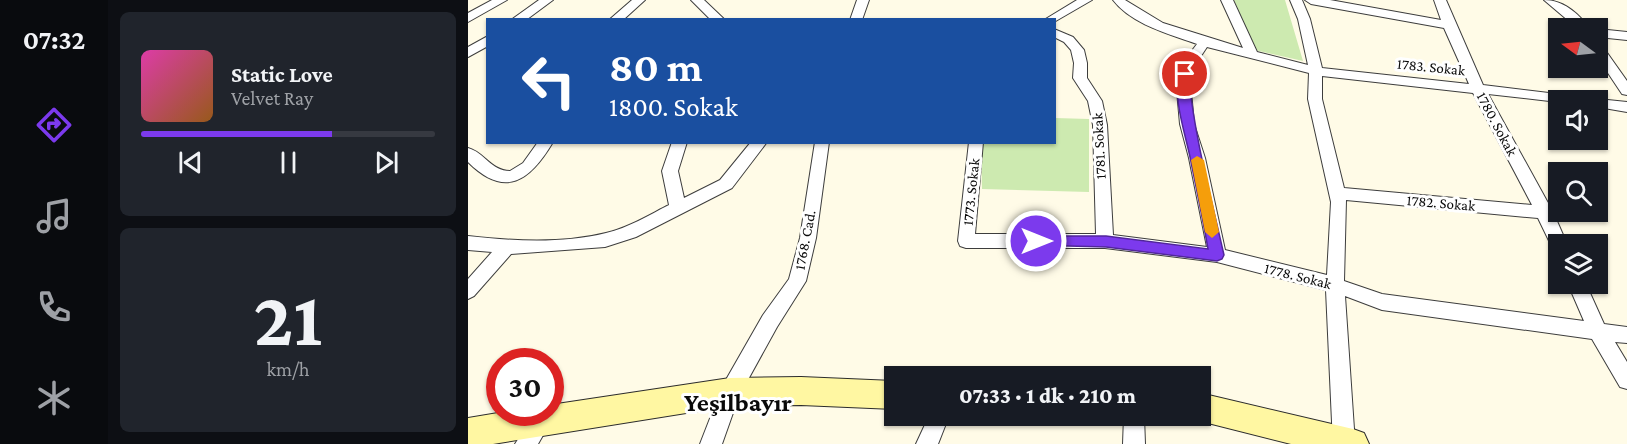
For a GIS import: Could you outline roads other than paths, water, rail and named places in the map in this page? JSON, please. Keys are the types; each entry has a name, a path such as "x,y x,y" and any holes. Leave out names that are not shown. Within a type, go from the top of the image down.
{"street":[{"path":"468,18 501,0"},
{"path":"520,18 547,0"},
{"path":"617,18 639,0"},
{"path":"697,0 717,18"},
{"path":"857,18 863,0"},
{"path":"1054,18 1086,0"},
{"name":"1783. Sokak","path":"1119,0 1124,6 1159,26 1203,42 1316,71 1548,96"},
{"path":"1227,0 1252,54"},
{"path":"1211,410 1347,443 1335,285 1339,202 1315,99 1316,71 1304,19 1296,0"},
{"path":"1311,0 1448,25"},
{"name":"1780. Sokak","path":"1440,0 1448,25 1478,88 1555,234"},
{"path":"1550,0 1574,18"},
{"name":"1781. Sokak","path":"1056,33 1063,35 1077,48 1082,60 1080,78 1095,101 1100,125 1101,186 1106,241"},
{"path":"1608,34 1627,36"},
{"path":"468,53 486,41"},
{"path":"1203,42 1188,65 1183,80 1187,124 1197,158 1217,255"},
{"path":"1608,64 1627,91"},
{"path":"1608,104 1627,106"},
{"path":"468,153 494,176 509,177 530,168 545,144"},
{"path":"678,208 670,171 679,144"},
{"path":"468,243 507,247 574,244 605,240 630,232 726,184 758,144"},
{"name":"1768. Cad.","path":"711,444 730,392 770,321 797,281 808,238 822,144"},
{"name":"1773. Sokak","path":"966,241 976,144"},
{"name":"1782. Sokak","path":"1337,193 1545,212"},
{"name":"1778. Sokak","path":"966,241 1106,241 1217,255 1335,285 1382,302 1627,335"},
{"path":"468,291 507,247"},
{"path":"1581,294 1599,333 1627,380"},
{"path":"468,433 533,434 730,392 801,391 884,395"},
{"path":"927,444 935,426"},
{"path":"1134,426 1134,444"}],"district":[{"name":"Yeşilbayır","path":"738,402"}]}
